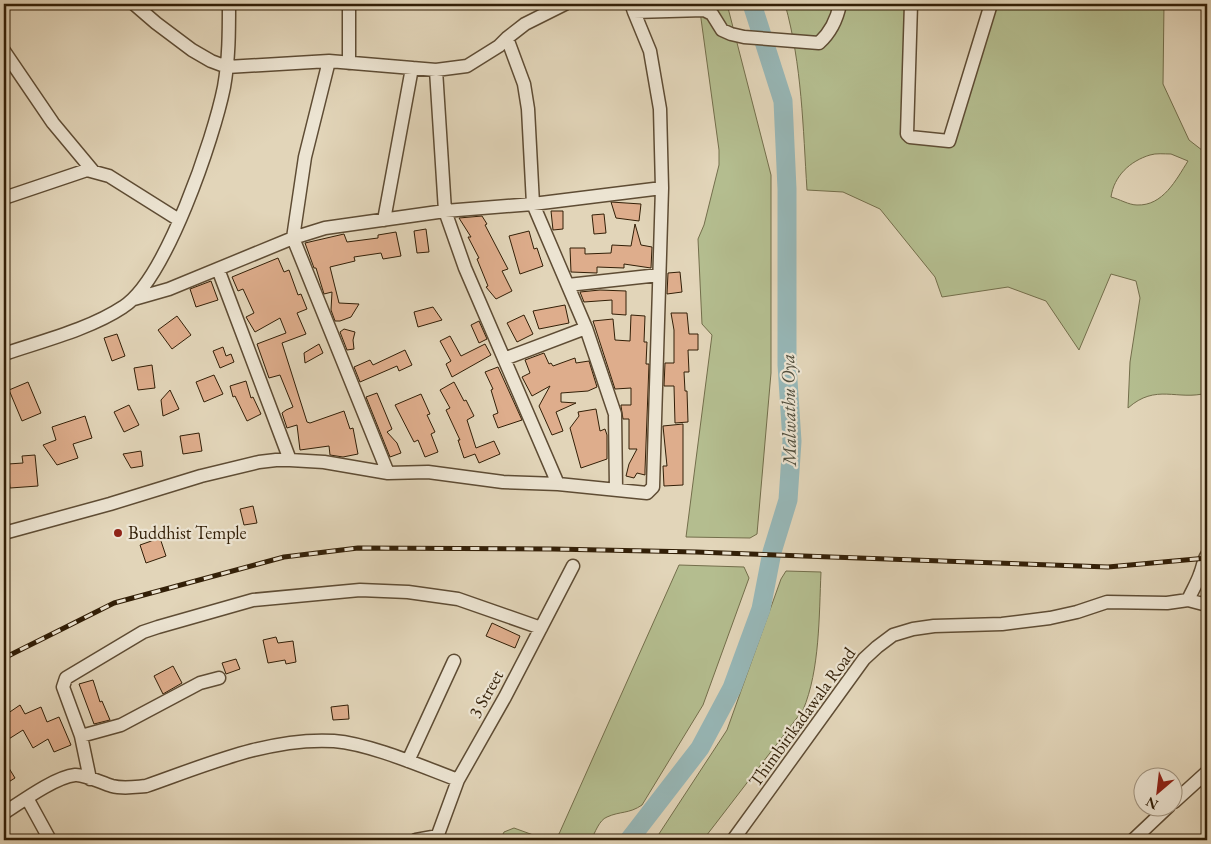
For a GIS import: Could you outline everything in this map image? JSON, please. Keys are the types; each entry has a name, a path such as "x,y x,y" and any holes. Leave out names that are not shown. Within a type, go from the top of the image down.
{"street":[{"path":"134,4 192,50 210,61 227,67 329,62 436,70 467,66 499,46 525,24 565,4"},
{"path":"4,354 94,322 124,307 134,299 150,278 168,246 179,220 214,124 227,67 229,4"},
{"path":"349,4 349,63"},
{"path":"4,533 110,504 201,476 259,462 290,460 324,462 388,474 428,472 503,482 558,484 647,493 653,488 662,188 660,109 650,51 632,8 704,10 712,14 722,30 744,37 819,43 834,23 840,4"},
{"path":"911,4 907,134 910,137 949,141 991,4"},
{"path":"507,38 524,84 528,109 533,204 586,328 615,414 616,489"},
{"path":"4,51 53,122 93,171"},
{"path":"329,62 305,158 292,238 388,474"},
{"path":"384,220 412,68"},
{"path":"436,70 445,211 465,268 558,484"},
{"path":"4,198 87,170 109,176 179,220"},
{"path":"134,299 168,289 292,238 325,228 445,211 533,204 662,188"},
{"path":"218,268 290,460"},
{"path":"568,286 658,275"},
{"path":"504,359 586,328"},
{"path":"1188,600 1207,555"},
{"name":"3 Street","path":"437,838 458,780 505,697 573,566"},
{"path":"90,779 81,736 63,687 66,678 143,632 253,600 341,591 408,592 458,599 541,628"},
{"name":"Thimbirikadawala Road","path":"733,840 864,659 876,647 893,635 934,626 1002,624 1050,618 1077,612 1107,602 1167,603 1188,600 1207,605"},
{"path":"408,761 454,661"},
{"path":"81,736 129,721 200,684 219,678"},
{"path":"4,813 27,798 63,779 76,775 114,786 128,788 146,786 268,746 309,741 336,741 369,748 458,780"},
{"path":"1184,793 1207,772"},
{"path":"27,798 50,840"},
{"path":"1133,840 1158,816"},
{"path":"416,840 437,838"}],"green space":[{"path":"699,4 727,4 771,175 771,373 757,534 750,538 686,537 712,335 702,324 698,239 704,225 719,165 719,150"},
{"path":"785,4 911,4 907,134 949,141 991,4 1164,4 1163,84 1189,140 1207,154 1207,393 1196,395 1157,394 1148,396 1128,408 1130,362 1140,298 1136,281 1111,274 1079,350 1046,301 1008,287 942,297 935,277 880,209 843,192 807,190 801,97 791,27","holes":["1155,154 1171,154 1188,161 1168,190 1154,201 1134,205 1111,197 1119,176 1136,161"]},
{"path":"679,565 744,567 749,578 703,705 642,805 633,810 604,819 599,824 591,840 547,840 559,834"},
{"path":"786,571 821,572 816,660 809,694 803,710 703,840 655,840 727,730 781,579"},
{"path":"514,828 547,840 500,840 504,832"}],"building":[{"path":"611,202 641,204 639,221 616,218"},
{"path":"551,211 563,211 563,229 553,230"},
{"path":"604,214 606,233 594,234 592,215"},
{"path":"482,216 508,269 502,271 512,291 496,299 486,287 488,286 477,259 479,258 468,237 471,237 459,218"},
{"path":"635,224 641,245 652,247 651,268 624,264 624,268 597,267 597,273 571,272 570,248 585,248 585,254 611,253 612,245 631,246"},
{"path":"426,229 429,252 417,253 414,231"},
{"path":"529,231 534,249 537,248 543,266 520,274 509,236"},
{"path":"396,232 401,256 383,259 381,253 354,257 355,261 330,267 339,303 359,304 351,317 335,321 331,310 332,292 324,294 316,268 314,268 305,243 344,234 347,242 378,238 378,235"},
{"path":"278,258 284,272 289,270 298,295 301,294 307,309 297,313 306,334 282,343 307,422 310,423 344,411 350,429 353,428 358,454 343,457 330,455 329,446 300,450 297,425 287,428 282,413 293,407 280,375 269,378 257,344 286,333 280,318 255,332 246,317 254,313 243,289 238,291 232,277"},
{"path":"680,272 682,292 667,294 668,273"},
{"path":"211,281 218,300 196,307 190,289"},
{"path":"600,290 626,291 626,315 612,314 612,300 584,302 580,292"},
{"path":"565,305 569,323 539,329 533,311"},
{"path":"433,307 442,320 418,327 414,312"},
{"path":"671,313 687,313 689,334 698,334 698,350 688,350 689,372 684,372 688,422 675,423 674,386 664,386 665,363 674,363 674,330"},
{"path":"524,315 533,334 517,342 507,323"},
{"path":"631,315 645,316 644,342 647,342 646,364 649,364 645,475 637,473 634,478 626,476 629,464 637,449 629,449 629,419 623,419 621,406 631,405 631,388 615,389 593,321 613,319 615,340 630,341"},
{"path":"177,316 191,335 172,349 158,330"},
{"path":"479,321 487,339 479,343 471,325"},
{"path":"344,329 355,332 353,340 354,349 347,350 340,332"},
{"path":"117,334 125,356 112,361 104,338"},
{"path":"450,336 461,356 485,344 491,355 452,377 446,364 451,361 440,341"},
{"path":"319,344 323,353 305,363 304,353"},
{"path":"223,347 226,356 231,354 234,362 220,368 213,351"},
{"path":"405,350 412,365 399,371 397,366 360,382 354,367 370,360 373,365"},
{"path":"544,353 549,364 551,363 553,366 575,358 576,363 589,361 597,387 588,391 561,393 561,402 576,403 556,412 563,431 552,435 539,406 550,386 532,396 522,377 530,373 525,360"},
{"path":"152,365 155,388 138,390 134,368"},
{"path":"498,367 522,420 498,428 493,415 498,413 491,390 493,389 485,372"},
{"path":"214,375 223,394 204,402 196,382"},
{"path":"246,381 251,398 253,397 261,414 247,421 235,396 233,397 230,386"},
{"path":"28,382 41,413 22,421 9,390"},
{"path":"454,382 474,416 467,420 476,448 494,441 500,454 479,463 475,454 464,458 458,440 460,440 446,410 450,408 440,390"},
{"path":"170,390 179,409 163,416 161,400"},
{"path":"377,393 392,429 387,432 397,443 401,453 390,457 366,397"},
{"path":"421,394 430,414 427,415 435,432 431,434 438,452 425,457 418,440 414,442 395,405"},
{"path":"129,405 139,425 124,432 114,412"},
{"path":"596,409 600,431 605,429 607,435 607,459 581,468 570,428 579,416 578,412"},
{"path":"85,416 92,438 73,444 78,458 57,465 43,445 56,440 52,427"},
{"path":"683,424 683,485 664,486 663,466 667,466 663,426"},
{"path":"199,433 202,451 183,454 180,436"},
{"path":"141,451 143,466 131,468 123,454"},
{"path":"35,455 38,486 10,488 8,464 23,463 22,456"},
{"path":"253,506 257,523 244,525 240,509"},
{"path":"160,538 166,556 146,563 140,545"},
{"path":"492,623 520,636 515,648 486,636"},
{"path":"276,637 278,643 293,641 296,662 286,664 285,660 268,663 263,640"},
{"path":"236,659 240,669 226,674 222,663"},
{"path":"173,666 182,683 163,694 154,676"},
{"path":"93,680 100,702 102,701 110,720 94,724 79,684"},
{"path":"20,705 25,714 41,707 47,722 59,717 71,745 54,752 48,739 33,748 23,730 4,742 4,716"},
{"path":"348,705 349,719 333,720 331,707"},
{"path":"4,760 15,778 7,783 4,777"}],"waterway":[{"name":"Malwathu Oya","path":"629,840 700,748 732,688 761,609 772,552 788,500 792,441 787,365 787,189 783,101 752,4"}],"railway":[{"path":"4,658 114,603 284,557 358,548 696,552 1108,567 1207,558"}],"place":[{"name":"Buddhist Temple","path":"118,533"}]}
